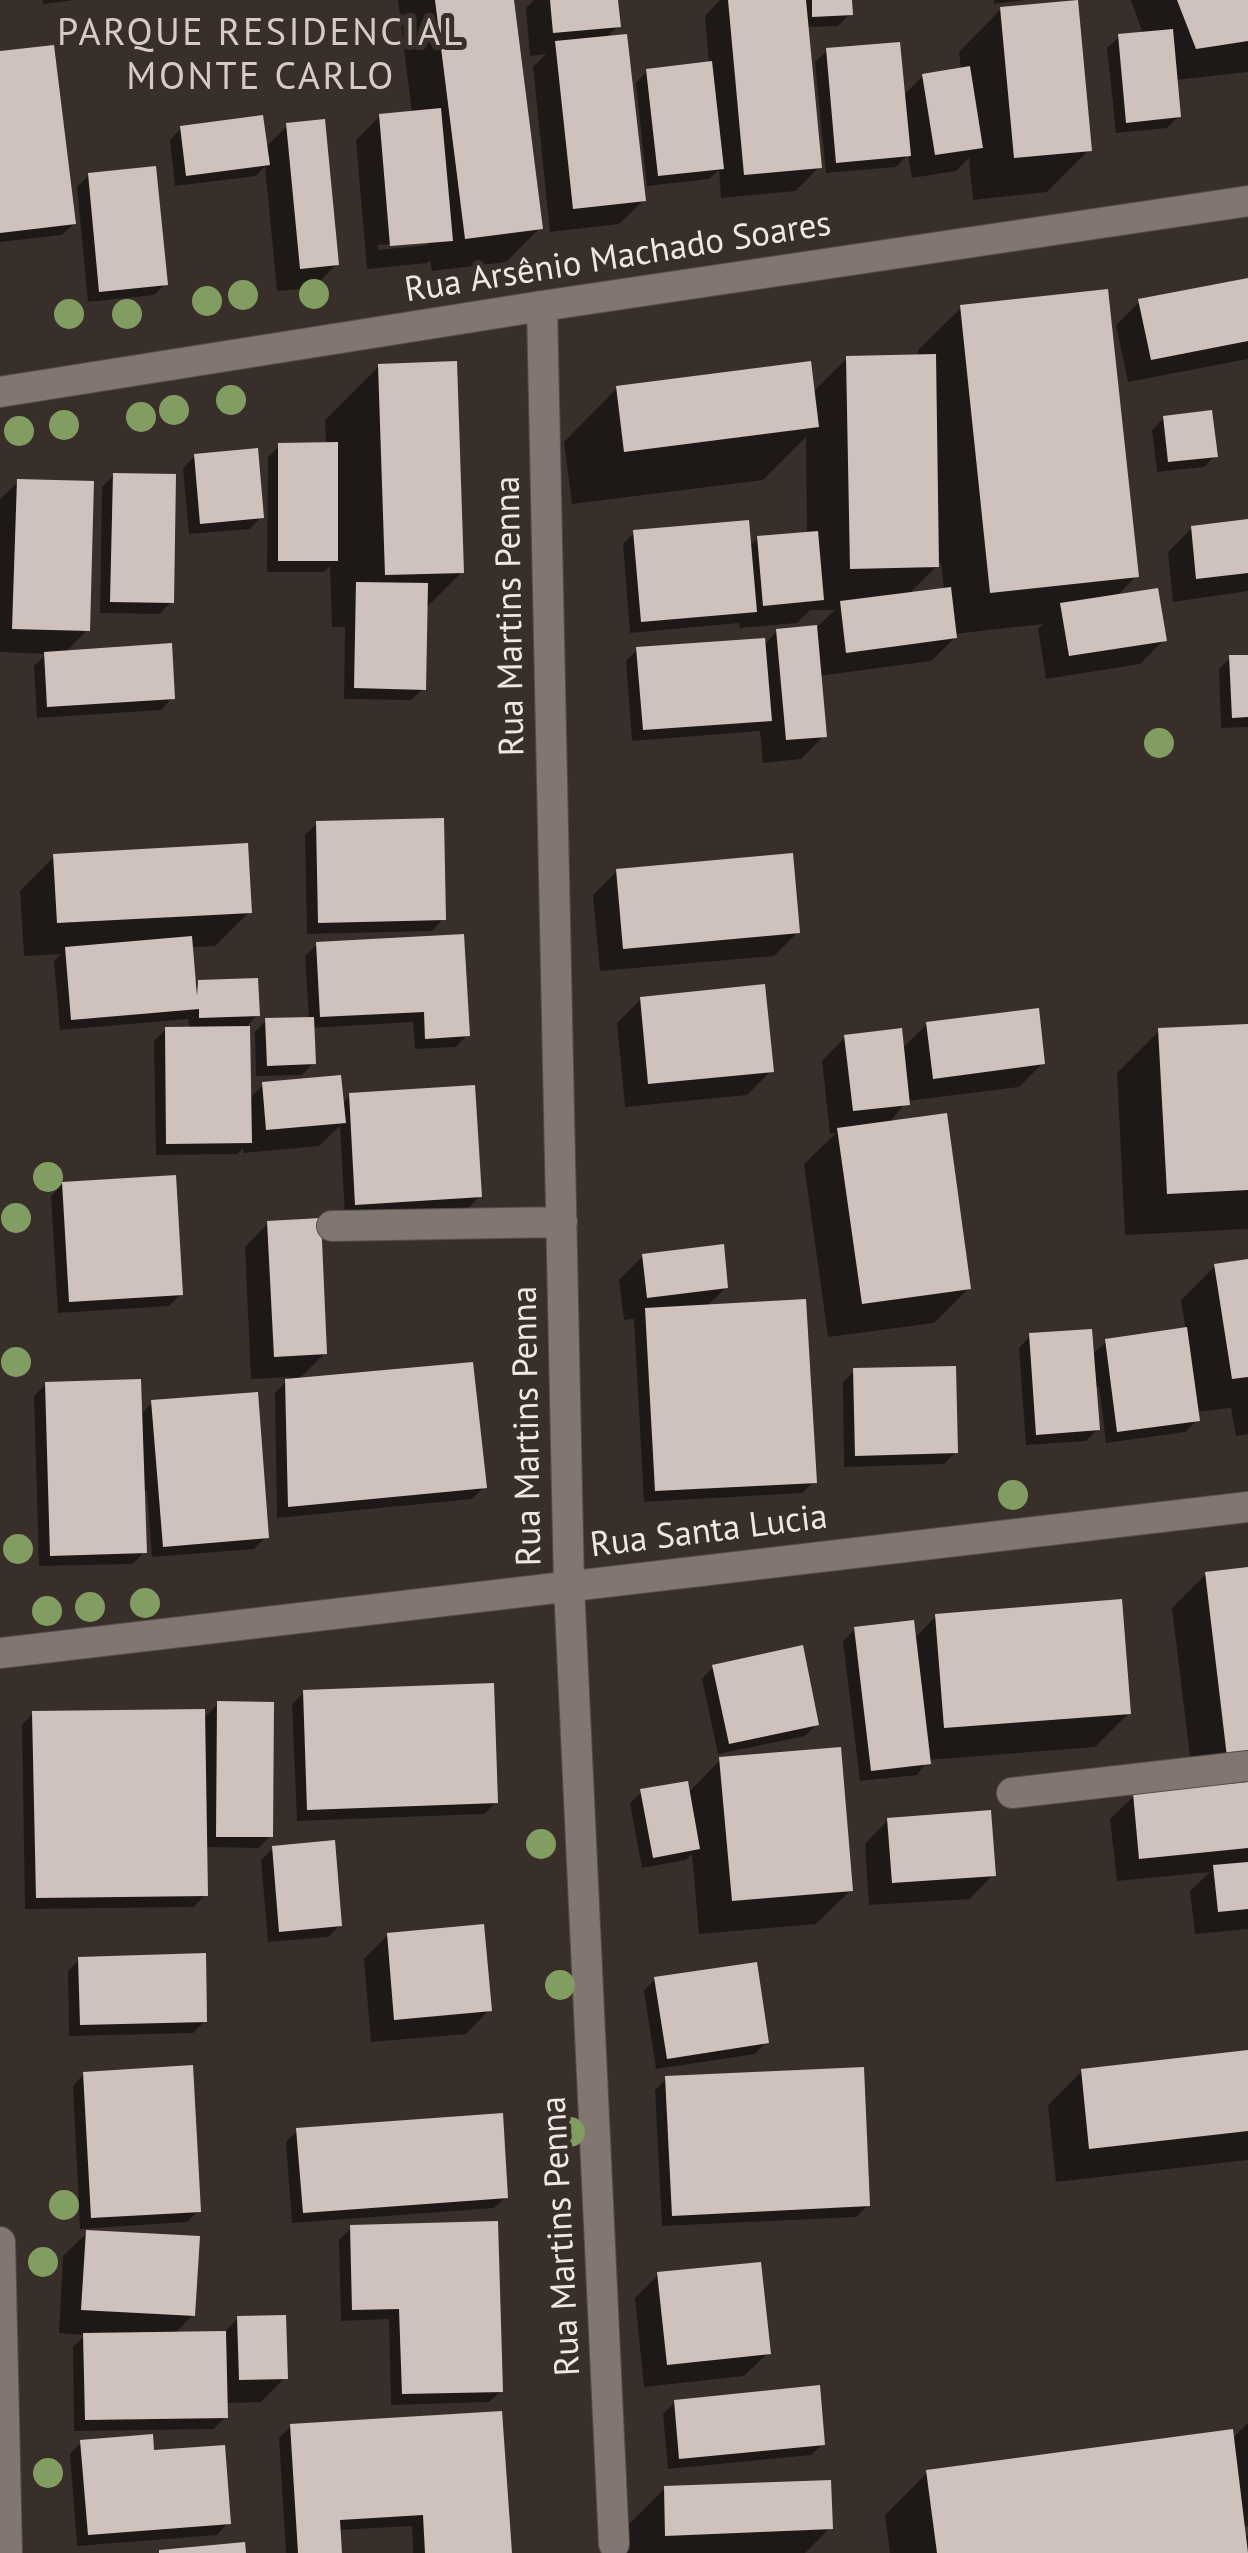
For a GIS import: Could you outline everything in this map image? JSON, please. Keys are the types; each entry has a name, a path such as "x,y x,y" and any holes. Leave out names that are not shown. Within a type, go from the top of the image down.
{"street":[{"name":"Rua Arsênio Machado Soares","path":"0,392 542,306 1248,201"},
{"name":"Rua Martins Penna","path":"542,306 569,1586 614,2544"},
{"path":"332,1226 562,1222"},
{"name":"Rua Santa Lucia","path":"0,1653 1248,1508"},
{"path":"1012,1793 1248,1766"},
{"path":"0,2242 7,2553"}],"building":[{"path":"435,0 514,0 543,229 465,239"},
{"path":"550,0 618,0 621,27 553,33"},
{"path":"728,0 806,0 822,168 744,175"},
{"path":"812,0 852,0 853,15 812,17"},
{"path":"1078,0 1092,151 1014,158 1000,7"},
{"path":"1177,0 1248,0 1248,41 1196,49"},
{"path":"1173,29 1181,117 1126,123 1118,34"},
{"path":"627,34 646,201 573,209 555,41"},
{"path":"900,42 911,156 836,163 826,48"},
{"path":"54,45 76,224 0,233 0,51"},
{"path":"712,61 724,169 658,176 646,69"},
{"path":"970,66 983,148 935,155 922,74"},
{"path":"441,108 453,241 390,246 379,114"},
{"path":"263,115 270,165 186,176 180,126"},
{"path":"325,119 339,265 300,269 286,123"},
{"path":"156,166 168,285 99,292 88,173"},
{"path":"1248,278 1248,341 1151,360 1138,299"},
{"path":"1108,289 1139,577 990,593 960,305"},
{"path":"936,354 939,567 850,569 846,356"},
{"path":"457,361 464,573 385,575 378,364"},
{"path":"811,361 819,427 624,452 616,386"},
{"path":"1212,410 1218,457 1168,462 1163,416"},
{"path":"338,442 338,561 278,561 278,443"},
{"path":"258,448 264,518 200,524 194,454"},
{"path":"113,473 176,474 174,603 110,602"},
{"path":"17,479 94,481 90,631 12,629"},
{"path":"1248,519 1248,573 1196,579 1191,526"},
{"path":"749,520 757,612 641,622 633,530"},
{"path":"818,531 824,600 763,606 757,536"},
{"path":"356,582 428,583 426,690 354,688"},
{"path":"951,587 957,638 846,653 840,601"},
{"path":"1158,588 1167,641 1069,656 1060,603"},
{"path":"817,625 827,737 786,740 776,629"},
{"path":"765,638 772,721 643,730 636,647"},
{"path":"172,643 175,699 47,707 44,652"},
{"path":"1229,655 1248,655 1248,717 1232,718"},
{"path":"444,818 446,920 318,923 316,821"},
{"path":"248,843 252,913 57,923 53,854"},
{"path":"793,853 800,933 623,949 616,869"},
{"path":"464,934 470,1036 425,1039 424,1012 320,1017 316,942"},
{"path":"192,936 197,996 198,980 258,978 260,1016 199,1018 199,1009 71,1020 65,947"},
{"path":"765,984 774,1072 648,1084 640,997"},
{"path":"1039,1008 1045,1064 933,1079 926,1022"},
{"path":"314,1017 316,1064 267,1066 265,1018"},
{"path":"1248,1024 1248,1190 1167,1194 1158,1028"},
{"path":"250,1026 252,1143 166,1144 165,1027"},
{"path":"902,1028 910,1105 853,1111 844,1035"},
{"path":"341,1075 346,1123 266,1130 262,1082"},
{"path":"475,1085 482,1197 355,1205 349,1093"},
{"path":"947,1113 971,1289 862,1304 837,1128"},
{"path":"176,1175 183,1295 69,1302 62,1182"},
{"path":"321,1218 327,1354 274,1357 267,1221"},
{"path":"724,1244 728,1288 647,1298 642,1254"},
{"path":"1248,1259 1248,1377 1232,1379 1214,1264"},
{"path":"806,1299 817,1483 655,1491 645,1308"},
{"path":"1187,1327 1200,1421 1117,1432 1105,1339"},
{"path":"1092,1329 1100,1430 1036,1435 1029,1333"},
{"path":"473,1362 487,1488 288,1507 285,1379"},
{"path":"956,1366 958,1453 855,1456 853,1368"},
{"path":"141,1379 147,1553 50,1556 45,1382"},
{"path":"258,1392 269,1538 163,1547 151,1400"},
{"path":"1248,1567 1248,1755 1227,1757 1205,1572"},
{"path":"1122,1599 1131,1714 944,1728 935,1614"},
{"path":"914,1620 931,1764 871,1771 854,1627"},
{"path":"803,1645 819,1725 729,1744 712,1665"},
{"path":"494,1683 498,1803 307,1810 303,1690"},
{"path":"217,1701 274,1702 273,1837 216,1837"},
{"path":"205,1709 208,1896 36,1898 32,1711"},
{"path":"841,1747 853,1891 732,1901 719,1757"},
{"path":"688,1781 700,1849 653,1858 640,1789"},
{"path":"1248,1782 1248,1848 1139,1859 1133,1793"},
{"path":"991,1810 996,1876 892,1883 887,1818"},
{"path":"335,1840 342,1926 279,1932 272,1846"},
{"path":"1248,1862 1248,1909 1218,1912 1213,1865"},
{"path":"484,1924 492,2011 394,2020 387,1933"},
{"path":"206,1953 207,2022 80,2025 78,1957"},
{"path":"757,1962 769,2043 667,2059 654,1977"},
{"path":"1248,2050 1248,2131 1089,2149 1081,2069"},
{"path":"193,2065 201,2212 91,2218 83,2072"},
{"path":"864,2067 870,2206 672,2216 665,2076"},
{"path":"503,2113 508,2198 303,2213 296,2128"},
{"path":"498,2221 503,2392 402,2394 399,2309 352,2310 350,2225"},
{"path":"86,2230 200,2236 195,2316 81,2310"},
{"path":"761,2262 771,2354 667,2365 657,2272"},
{"path":"286,2315 288,2379 239,2380 237,2316"},
{"path":"226,2331 228,2418 85,2420 83,2333"},
{"path":"820,2385 825,2445 679,2459 674,2400"},
{"path":"502,2411 512,2553 425,2553 423,2515 340,2520 342,2553 298,2553 290,2424"},
{"path":"1233,2429 1248,2553 937,2553 926,2470"},
{"path":"153,2434 154,2450 225,2445 231,2524 88,2535 80,2440"},
{"path":"831,2480 833,2529 665,2536 664,2486"},
{"path":"245,2542 246,2553 159,2553 159,2550"}],"district":[{"name":"PARQUE RESIDENCIAL MONTE CARLO","path":"261,56"}]}
